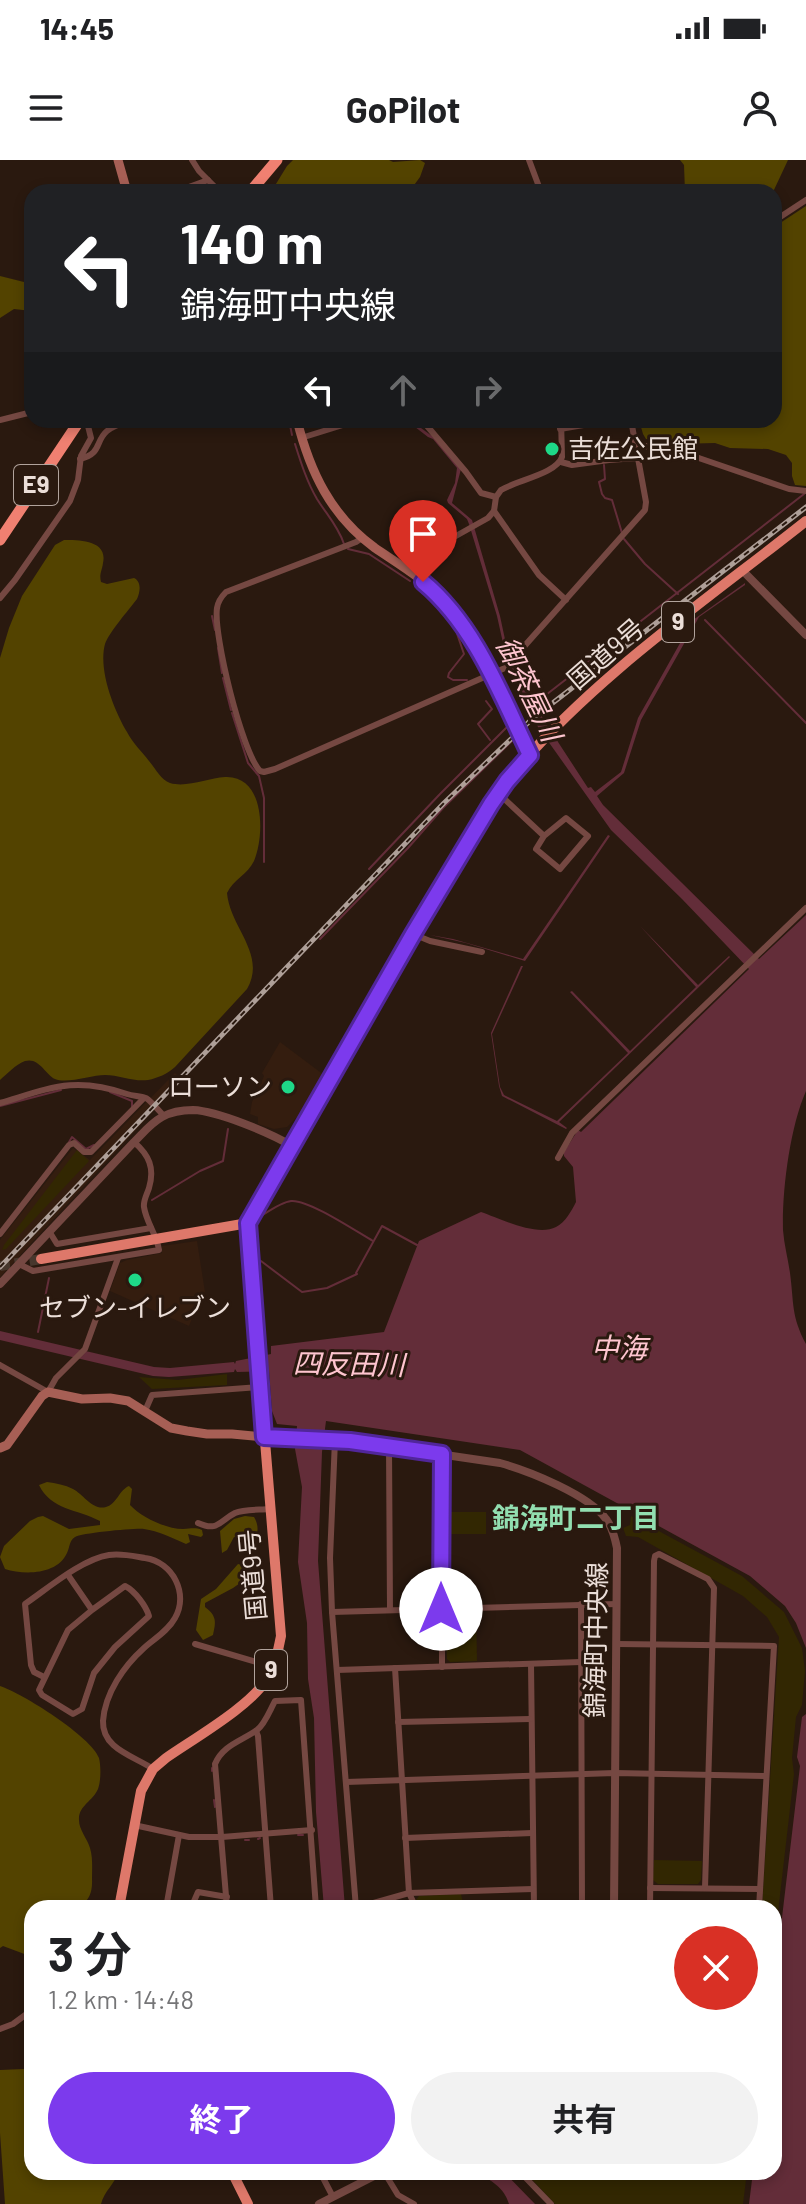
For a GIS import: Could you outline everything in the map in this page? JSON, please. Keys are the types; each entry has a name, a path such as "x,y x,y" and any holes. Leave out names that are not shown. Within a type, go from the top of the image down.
{"highway":[{"path":"258,184 277,160"},
{"name":"E9","path":"0,540 74,428"},
{"name":"国道9号","path":"153,1769 256,1694 277,1658 281,1636 248,1223 413,934 498,793 555,729 642,649 806,521"},
{"path":"41,1259 154,1233 248,1223"},
{"path":"120,1900 141,1791 153,1769"},
{"path":"236,2180 248,2204"}],"main road":[{"path":"118,160 125,184"},
{"path":"299,428 315,475 327,498 345,521 450,607 466,630 530,755"},
{"path":"0,1448 7,1445 48,1392 82,1399 128,1401 171,1428 207,1434 264,1437"}],"street":[{"path":"192,160 208,184"},
{"path":"529,160 538,184"},
{"path":"196,184 204,181"},
{"path":"782,216 806,200"},
{"path":"0,420 24,414"},
{"path":"0,598 70,501 78,480 80,459 91,438 88,428"},
{"path":"80,459 93,453 106,432 114,428"},
{"path":"301,438 333,428"},
{"path":"429,428 481,493 496,497"},
{"path":"409,572 422,555 488,518 494,511 496,497 504,487 561,462 560,429 566,428"},
{"path":"362,538 226,592 218,603 218,626 231,695 252,760 260,771 275,769 490,675 515,659 645,510 633,428"},
{"path":"637,448 658,444 789,489 806,491"},
{"path":"561,462 572,465 637,458"},
{"path":"494,511 539,575 566,600"},
{"path":"743,571 806,635"},
{"path":"498,793 544,836"},
{"path":"566,818 588,836 560,869 536,849 544,836 566,818"},
{"path":"558,1158 572,1133 806,908"},
{"path":"413,934 430,941 482,952"},
{"path":"0,1103 59,1086 81,1084 106,1087 144,1098 164,1116"},
{"path":"0,1234 69,1145 74,1143 84,1152 91,1152 144,1098"},
{"path":"0,1284 134,1142 164,1116 190,1110 209,1112 292,1146"},
{"path":"19,1264 33,1271 159,1250 143,1205 151,1183 151,1161 134,1142"},
{"path":"0,1215 9,1223"},
{"path":"49,1231 57,1244 154,1233"},
{"path":"0,1365 48,1392 56,1378 85,1349 118,1258"},
{"path":"145,1411 152,1395 260,1387"},
{"name":"錦海町中央線","path":"264,1437 335,1440 500,1463 545,1479 595,1507 611,1526 617,1548 614,1900"},
{"path":"335,1440 330,1558 332,1612 355,1900"},
{"path":"389,1446 390,1610"},
{"path":"442,1454 442,1667"},
{"path":"198,1523 211,1527 236,1513 269,1509"},
{"path":"44,1677 34,1672 31,1665 25,1604 98,1557 124,1554 158,1562 170,1571 176,1580 180,1607 171,1625 136,1656 112,1688 103,1722 115,1748 153,1769"},
{"path":"650,1900 654,1558 658,1554 713,1583 714,1646 705,1888"},
{"path":"68,1575 92,1610"},
{"path":"125,1586 131,1589 149,1616 115,1647 94,1673 83,1707 76,1714 69,1713 40,1692 44,1677 68,1630 125,1586"},
{"path":"581,1604 582,1900"},
{"path":"332,1612 617,1604"},
{"path":"195,1644 273,1667"},
{"path":"617,1644 774,1646 759,1900"},
{"path":"337,1670 581,1662"},
{"path":"531,1664 534,1900"},
{"path":"395,1668 409,1893 412,1900"},
{"path":"194,1900 198,1892 227,1897 215,1764 217,1758 234,1742 256,1731 275,1701 301,1700 316,1900"},
{"path":"398,1722 530,1719"},
{"path":"256,1731 270,1900"},
{"path":"346,1782 615,1773 766,1776"},
{"path":"134,1825 189,1837 312,1830"},
{"path":"405,1838 532,1833"},
{"path":"167,1900 179,1835"},
{"path":"650,1888 760,1889"},
{"path":"384,1900 409,1893 533,1889"},
{"path":"0,2029 24,2016"},
{"path":"324,2180 333,2197"},
{"path":"319,2204 366,2180"},
{"path":"386,2180 398,2195 414,2204"},
{"path":"528,2180 551,2204"}],"shaded area":[{"path":"293,160 420,160 425,163 415,184 276,184"},
{"path":"680,160 788,160 777,184 685,184 684,165"},
{"path":"806,206 806,486 795,485 792,463 786,455 768,449 730,448 715,443 676,444 646,439 641,428 782,428 782,222"},
{"path":"0,276 24,282 24,310 14,309 0,318"},
{"path":"64,540 91,543 101,550 101,582 107,584 134,578 139,585 137,599 111,633 103,654 108,690 132,739 158,774 167,781 183,784 225,777 238,779 248,786 259,808 260,837 254,861 227,893 253,964 247,989 175,1067 148,1080 105,1075 60,1080 51,1077 30,1060 18,1064 0,1080 0,658 22,596 55,545"},
{"name":"ローソン","path":"280,1042 324,1075 302,1112 287,1127 274,1129 258,1124 258,1117 250,1114 264,1076 262,1073"},
{"path":"175,1073 182,1080 0,1277 0,1240 73,1148 90,1160"},
{"path":"77,1150 89,1161 2,1250 4,1245"},
{"path":"197,1241 205,1292 189,1326 110,1291 120,1263 162,1253 162,1246"},
{"path":"227,1374 227,1385 152,1389 139,1377 178,1380"},
{"path":"47,1482 73,1489 101,1508 113,1503 129,1486 132,1489 130,1505 141,1514 169,1527 202,1530 203,1535 188,1534 190,1542 186,1544 144,1529 80,1535 73,1539 56,1566 39,1572 5,1569 0,1557 4,1546 38,1517 43,1516 69,1529 100,1525 100,1521 50,1499 39,1485"},
{"path":"447,1512 486,1512 486,1534 447,1534"},
{"path":"631,1516 742,1576 784,1612 802,1648 805,1671 802,1705 796,1717 792,1758 794,1774 779,1900 763,1900 779,1637 767,1617 743,1596 638,1537 626,1536 623,1528 630,1525"},
{"path":"254,1517 257,1523 255,1538 249,1546 238,1551 241,1542 234,1537 222,1553 220,1531 234,1519"},
{"path":"238,1564 246,1573 243,1581 205,1603 215,1623 213,1635 203,1640 196,1630 201,1599 216,1589"},
{"path":"476,1611 477,1661 450,1662 447,1659 445,1616 449,1612"},
{"path":"0,1686 39,1706 84,1739 99,1758 100,1778 98,1789 79,1815 80,1827 92,1856 91,1891 87,1900 24,1900 24,1954 3,1946 0,1948"},
{"path":"654,1860 702,1861 701,1880 698,1884 658,1884 653,1880"},
{"path":"461,1894 462,1900 416,1900 419,1896"},
{"path":"24,2069 24,2180 114,2180 101,2204 5,2204 0,2070"},
{"path":"532,2180 746,2180 743,2204 555,2204"}],"water":[{"name":"中海","path":"416,428 432,436 461,469 452,503 472,520 509,658 545,722 588,788 595,792 621,772 638,718 693,620 745,583 699,617 641,720 624,773 597,796 759,959 806,915 806,1091 788,1159 783,1230 795,1317 806,1344 806,1648 785,1606 750,1576 520,1450 326,1421 318,1561 344,1900 323,1900 307,1623 298,1562 302,1487 295,1449 297,1426 277,1424 272,1411 269,1371 237,1372 235,1369 234,1372 153,1376 0,1340 0,1331 154,1367 170,1368 235,1364 236,1361 271,1354 271,1346 384,1332 419,1241 481,1212 539,1230 548,1230 562,1223 576,1202 573,1167 564,1152 578,1130 581,1132 749,969 611,830 538,727 507,661 497,616 467,519 447,500 455,483 457,468"},
{"path":"608,835 525,961 430,935 453,939 523,959"},
{"path":"640,926 698,985 730,957 559,1122 566,1129 502,1096 499,1086 491,1033 521,966 492,1034 500,1087 504,1095 557,1121 628,1053 570,992 630,1051 696,987"},
{"path":"806,1714 806,2204 749,2204 752,2180 782,2180 782,1918 800,1766 797,1757 802,1717"},
{"path":"489,2180 512,2180 535,2204 509,2204"}],"waterway":[{"path":"291,428 292,435"},
{"path":"295,444 313,493 344,544"},
{"path":"604,465 605,479 599,482 602,494 612,500 622,533"},
{"name":"御茶屋川","path":"533,705 804,494"},
{"path":"624,539 645,564 678,594"},
{"path":"348,549 369,554 410,581"},
{"path":"212,616 215,630"},
{"path":"705,620 806,723"},
{"path":"453,622 464,654 448,677 467,680"},
{"path":"218,648 222,673"},
{"path":"223,678 231,710"},
{"path":"486,701 492,709 478,724 490,740"},
{"path":"232,713 248,763 259,776 264,798 264,862"},
{"path":"369,869 507,727"},
{"path":"320,939 443,808 514,739"},
{"path":"0,1106 61,1090"},
{"path":"110,1092 132,1101 132,1107"},
{"path":"152,1200 223,1161 228,1129"},
{"path":"69,1142 72,1137 86,1149 94,1145"},
{"path":"261,1216 284,1203 299,1202 320,1210 373,1241"},
{"path":"261,1261 302,1292 327,1288 357,1274 382,1226 417,1245"},
{"path":"38,1332 49,1278"},
{"path":"214,1800 215,1807"},
{"path":"298,1835 303,1835"}],"tunnel":[{"path":"0,1266 41,1259"}],"railway":[{"path":"0,1267 444,803 532,719 806,507"}],"place":[{"name":"吉佐公民館","path":"552,449"},
{"name":"ローソン","path":"288,1087"},
{"name":"セブン-イレブン","path":"135,1280"}],"district":[{"name":"錦海町二丁目","path":"576,1518"}],"route":[{"path":"423,582 445,602 466,630 530,755 491,804 248,1223 264,1437 350,1441 442,1454 441,1609"}],"water label":[{"name":"四反田川","path":"349,1364"}]}
